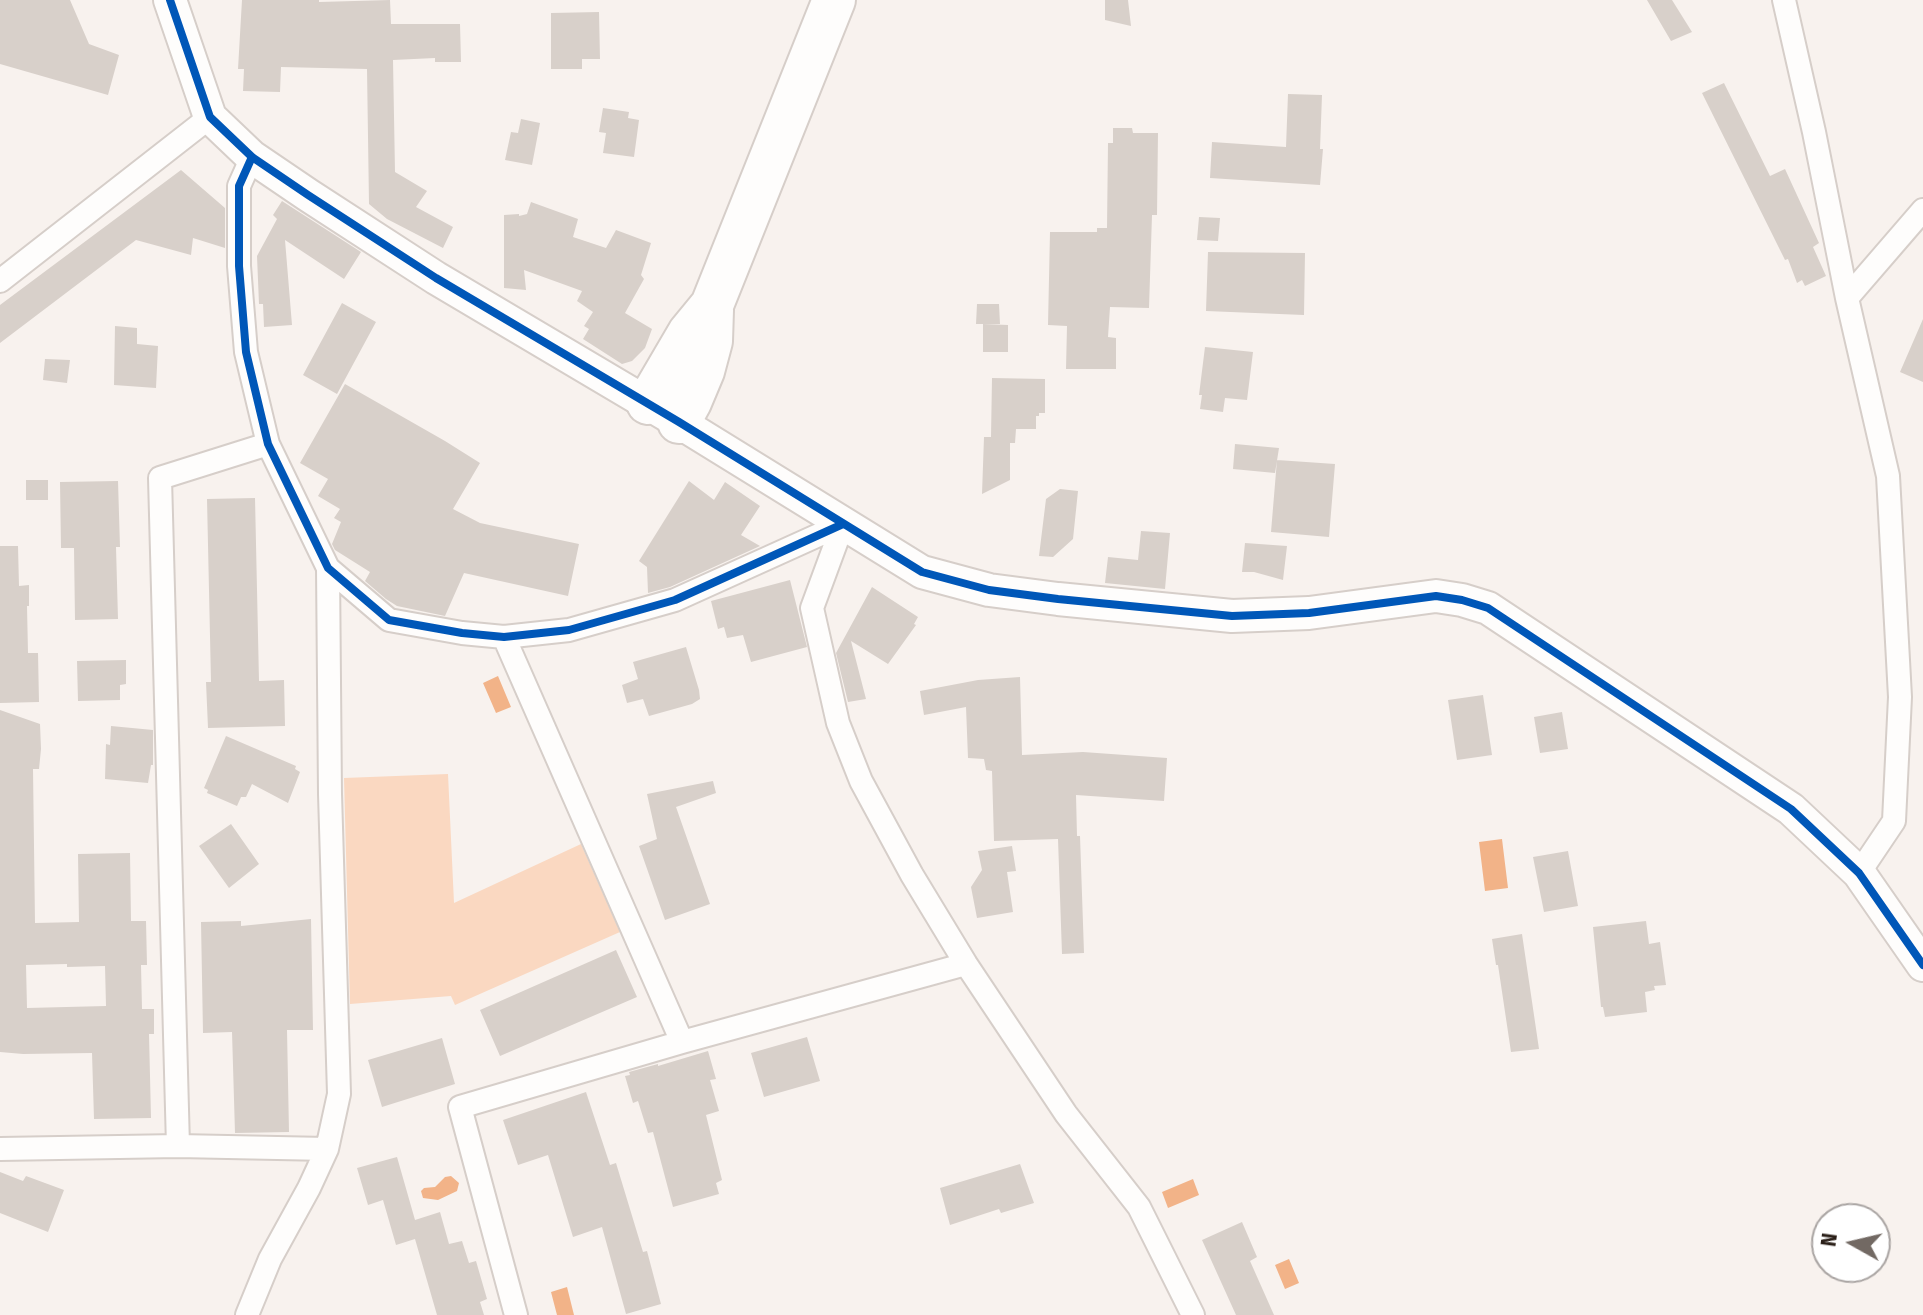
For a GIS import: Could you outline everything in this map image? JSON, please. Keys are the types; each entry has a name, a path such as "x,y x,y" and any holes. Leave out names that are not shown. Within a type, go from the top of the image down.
{"highway":[{"path":"664,413 690,402 703,371 711,341 712,305 834,0"}],"street":[{"path":"170,0 210,117 252,157 436,278 664,413 922,572 989,590 1232,616 1309,613 1436,596 1488,608 1791,809 1859,873 1923,965"},
{"path":"1784,0 1888,476 1900,697 1894,821 1859,873"},
{"path":"0,281 210,117"},
{"path":"247,1315 270,1259 327,1149 339,1094 330,794 328,568 268,444 246,352 239,266 239,186 252,157"},
{"path":"1847,298 1923,210"},
{"path":"178,1146 160,478 268,444"},
{"path":"328,568 389,620 450,632 504,637 569,630 675,600 843,524"},
{"path":"843,524 812,608 838,723 861,781 912,875 966,964 1066,1114 1139,1207 1193,1315"},
{"path":"504,637 682,1042"},
{"path":"1900,697 1923,700"},
{"path":"516,1315 460,1107 966,964"},
{"path":"0,1149 178,1146 327,1149"}],"shaded area":[{"path":"498,676 511,707 496,713 483,683"},
{"path":"448,774 454,903 581,844 620,932 455,1005 451,996 350,1004 344,778"},
{"path":"1502,839 1508,888 1485,891 1479,842"},
{"path":"451,1176 459,1183 457,1191 438,1200 423,1198 421,1191 424,1188 435,1187 445,1177"},
{"path":"1193,1179 1199,1195 1168,1208 1162,1192"},
{"path":"1289,1259 1299,1283 1285,1289 1275,1265"},
{"path":"567,1287 574,1315 557,1315 551,1292"}],"building":[{"path":"0,0 70,0 89,44 119,55 108,95 0,64"},
{"path":"242,0 390,0 391,24 460,24 461,62 435,62 435,58 393,60 395,172 427,191 416,207 453,227 443,248 387,219 369,204 367,69 281,67 280,92 243,91 244,69 238,69"},
{"path":"1105,0 1128,0 1131,26 1105,20"},
{"path":"1647,0 1672,0 1692,32 1671,41"},
{"path":"599,12 600,59 582,59 582,69 551,69 551,13"},
{"path":"1724,83 1770,176 1785,169 1819,243 1813,247 1826,276 1805,286 1802,280 1797,283 1788,259 1785,260 1702,93"},
{"path":"1288,94 1322,95 1320,185 1210,178 1212,142 1286,147"},
{"path":"603,108 629,112 628,118 639,120 634,157 603,153 606,133 599,132"},
{"path":"521,119 540,123 532,165 505,160 511,132 518,133"},
{"path":"1113,128 1132,128 1133,133 1158,133 1157,215 1152,215 1149,308 1110,307 1108,337 1116,338 1116,369 1066,369 1067,326 1048,325 1050,232 1097,232 1097,228 1107,228 1108,143 1113,143"},
{"path":"181,170 225,208 225,248 193,238 191,255 136,240 0,343 0,305"},
{"path":"282,201 361,252 344,279 285,240 292,325 264,327 263,304 259,304 257,256 277,219 273,215"},
{"path":"531,202 578,219 573,237 606,248 616,230 651,243 641,275 644,279 625,313 652,329 645,348 632,361 622,364 583,339 589,329 584,326 593,312 577,301 582,291 524,270 526,290 504,288 504,215 527,214"},
{"path":"1199,217 1220,218 1218,241 1197,240"},
{"path":"1208,252 1305,253 1304,315 1206,311"},
{"path":"342,303 376,322 337,394 303,375"},
{"path":"977,304 999,304 1000,324 976,324"},
{"path":"1923,319 1923,382 1900,372"},
{"path":"983,324 1008,325 1008,352 983,352"},
{"path":"115,326 137,328 137,344 158,346 156,388 114,385"},
{"path":"1205,347 1253,352 1247,400 1225,398 1223,412 1200,409"},
{"path":"45,359 70,360 67,383 43,380"},
{"path":"992,378 1045,379 1045,413 1036,416 1036,429 1016,429 1015,443 1010,443 1010,480 982,494 984,437 991,437"},
{"path":"345,384 480,463 453,509 480,523 579,544 568,596 464,573 445,616 397,606 365,581 370,572 335,550 332,544 341,522 334,518 340,509 318,496 328,479 300,463"},
{"path":"1235,444 1279,448 1275,473 1233,469"},
{"path":"1277,460 1335,464 1329,537 1271,532"},
{"path":"26,480 48,480 48,500 26,500"},
{"path":"118,481 118,619 75,620 74,548 61,548 60,482"},
{"path":"689,481 714,500 725,482 760,506 741,535 760,546 670,587 648,593 647,567 639,561"},
{"path":"1060,489 1078,491 1073,539 1053,557 1039,556 1046,499"},
{"path":"255,498 259,681 284,680 285,726 208,728 206,682 211,682 207,499"},
{"path":"1141,531 1170,533 1165,589 1105,583 1108,557 1138,560"},
{"path":"1245,543 1287,546 1283,580 1242,572"},
{"path":"0,546 18,546 19,586 29,585 28,653 38,653 39,702 0,703"},
{"path":"790,580 807,647 751,662 743,635 727,638 724,627 718,629 711,601"},
{"path":"872,587 918,617 916,625 888,664 851,641 866,699 848,702 836,653"},
{"path":"686,647 700,699 649,716 643,699 627,703 622,685 638,679 633,662"},
{"path":"126,660 126,684 120,685 120,700 78,701 77,661"},
{"path":"1020,677 1022,755 1083,752 1167,758 1164,801 1076,795 1084,953 1062,954 1058,839 994,841 992,771 986,770 984,759 968,758 966,707 924,715 920,691 978,680"},
{"path":"1483,695 1492,755 1457,760 1448,700"},
{"path":"0,710 40,724 39,769 33,769 35,923 79,922 78,854 130,853 131,921 146,921 147,965 141,965 142,1009 154,1009 154,1034 149,1034 151,1118 94,1119 92,1053 0,1052","holes":["67,964 67,967 105,966 106,1006 27,1008 26,965"]},
{"path":"1562,712 1568,749 1540,753 1534,717"},
{"path":"111,726 153,730 153,765 148,783 105,779 106,744 110,745"},
{"path":"226,736 296,766 295,769 300,772 288,803 252,784 237,806 207,793 208,790 204,788"},
{"path":"713,781 716,793 676,807 710,904 665,920 639,846 657,839 647,794"},
{"path":"231,824 259,864 229,888 199,846"},
{"path":"1012,846 1016,871 1007,872 1013,912 977,918 971,887 982,870 978,851"},
{"path":"1568,851 1578,906 1544,912 1533,857"},
{"path":"311,919 313,1030 287,1030 289,1132 235,1133 232,1032 203,1033 201,922 241,921 241,926"},
{"path":"1646,921 1649,944 1660,942 1666,985 1654,986 1655,990 1645,992 1647,1012 1605,1017 1601,1007 1593,927"},
{"path":"1522,934 1539,1049 1511,1052 1492,939"},
{"path":"616,950 637,997 500,1056 480,1010"},
{"path":"807,1037 820,1081 764,1097 751,1053"},
{"path":"442,1038 455,1084 382,1107 368,1060"},
{"path":"708,1051 716,1079 710,1080 719,1111 706,1115 722,1180 716,1183 719,1194 673,1207 653,1132 648,1133 638,1101 633,1103 625,1076 630,1075 629,1072"},
{"path":"586,1092 610,1165 616,1163 643,1252 647,1251 661,1304 626,1314 602,1227 573,1237 548,1155 518,1165 503,1120"},
{"path":"397,1157 415,1220 440,1212 449,1244 462,1241 469,1263 476,1261 487,1299 480,1302 484,1315 437,1315 415,1239 396,1245 383,1200 368,1205 357,1168"},
{"path":"1020,1164 1034,1203 1001,1213 999,1209 950,1225 940,1188"},
{"path":"0,1172 23,1181 26,1176 64,1190 48,1232 0,1213"},
{"path":"1242,1222 1257,1257 1250,1261 1274,1315 1236,1315 1202,1240"}],"cycle path":[{"path":"170,0 210,117 252,157 436,278 679,422 922,572 989,590 1232,616 1309,613 1436,596 1488,608 1791,809 1859,873 1923,965"},
{"path":"252,157 239,186 239,266 246,352 268,444 328,568 389,620 504,637 569,630 675,600 843,524"}]}
